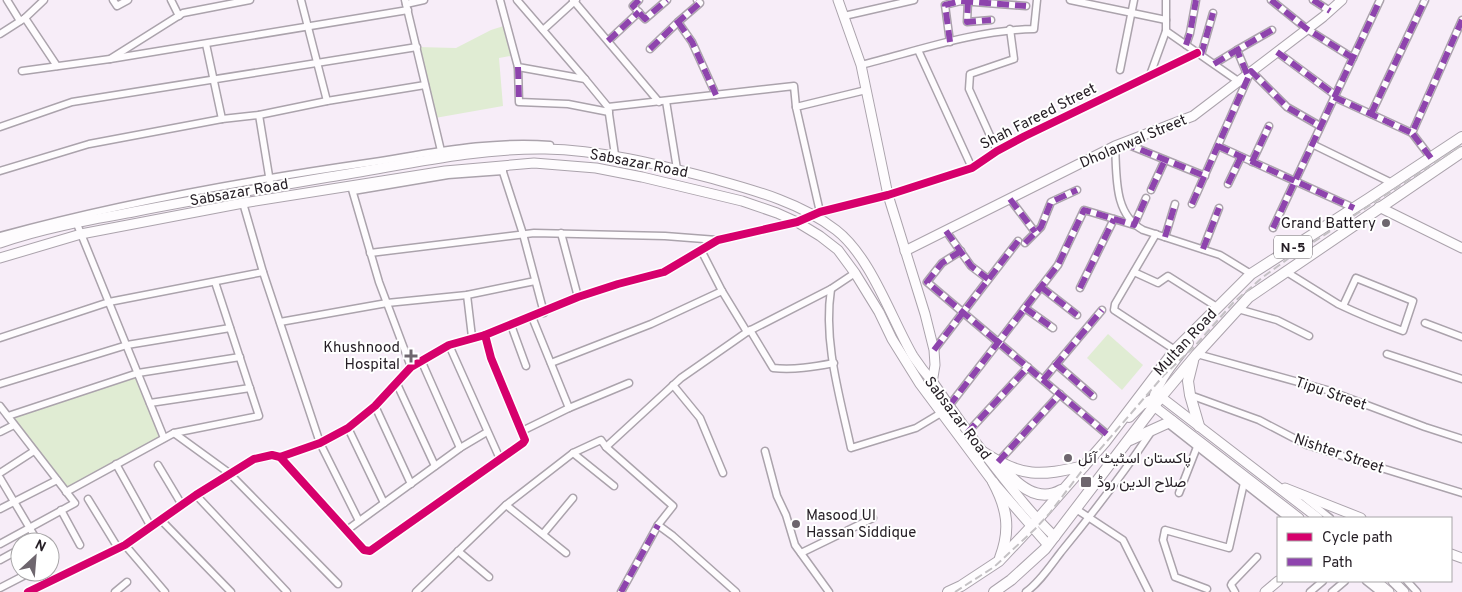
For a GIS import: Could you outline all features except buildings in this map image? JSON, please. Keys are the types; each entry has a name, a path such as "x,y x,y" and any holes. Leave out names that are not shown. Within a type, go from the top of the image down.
{"main road":[{"path":"838,0 861,65 888,195 925,314 934,350 935,365 932,382"},
{"name":"Dholanwal Street","path":"905,251 1120,145 1193,116 1342,0"},
{"name":"Multan Road","path":"948,592 999,561 1034,524 1107,439 1174,350 1251,274 1462,137"},
{"name":"Sabsazar Road","path":"0,242 75,219 270,182 331,177 442,154 545,149 615,154 677,167 777,199 816,214 837,230 857,252 874,279 917,370 932,382 1034,524"},
{"name":"Multan Road","path":"994,592 1012,580 1052,541 1157,401 1249,297 1462,152"},
{"name":"Sabsazar Road","path":"0,258 80,234 243,203 333,189 352,188 445,171 543,164 596,168 742,201 797,222 838,250 855,273 917,370 941,412 993,482 1052,541"},
{"path":"331,177 333,189"},
{"path":"1379,207 1462,248"},
{"path":"1202,323 1161,380 1157,401 1169,422 1299,517"},
{"path":"1196,356 1188,382 1199,426"},
{"path":"1107,439 1142,404 1157,401 1199,426 1317,517"},
{"path":"1126,442 1169,422"},
{"path":"983,452 998,462 1033,474 1047,474 1084,466"},
{"path":"998,462 1013,480 1028,490 1040,494 1054,494 1064,488"},
{"path":"993,482 1002,498 1007,523 1004,546 999,561"},
{"path":"1276,486 1300,493 1359,517"},
{"path":"1265,592 1277,582"},
{"path":"1394,582 1404,592"},
{"path":"1376,588 1389,592"}],"street":[{"path":"7,0 57,66"},
{"path":"0,34 23,20 44,0"},
{"path":"113,0 117,6 128,0"},
{"path":"171,0 179,16"},
{"path":"110,59 183,13 250,0"},
{"path":"301,0 327,101"},
{"path":"22,71 206,44 308,26 424,0"},
{"path":"500,0 518,67 519,102 568,104 609,110 794,86 796,107 816,214"},
{"path":"517,0 585,78 609,110 615,154"},
{"path":"639,0 633,6 646,19 667,0"},
{"path":"650,49 700,3 697,0"},
{"path":"876,0 878,8"},
{"path":"861,65 1010,29 1034,29 1037,0"},
{"path":"1070,0 1166,20"},
{"path":"1120,70 1134,0"},
{"path":"1150,76 1166,31 1166,0"},
{"path":"1186,45 1196,0"},
{"path":"1271,0 1307,29 1353,58"},
{"path":"1313,0 1330,11"},
{"path":"1273,228 1380,0"},
{"path":"1371,114 1425,0"},
{"path":"543,30 575,1 662,102 677,167"},
{"path":"844,16 909,1"},
{"path":"950,42 945,5 968,1 1026,6"},
{"path":"968,1 967,22 991,20"},
{"path":"259,115 270,182 442,154 406,5"},
{"path":"608,41 639,12"},
{"path":"1199,54 1214,12"},
{"path":"1412,133 1462,20"},
{"path":"678,22 692,42 716,95"},
{"path":"997,151 968,89 970,74 1014,59 1010,29"},
{"path":"1214,64 1272,30"},
{"path":"1166,31 1238,81"},
{"path":"206,44 212,80 222,119"},
{"path":"0,127 72,102 417,47"},
{"path":"918,50 972,168"},
{"path":"1238,50 1249,73 1286,107 1320,126"},
{"path":"1277,52 1335,96 1412,133 1431,158"},
{"name":"Shah Fareed Street","path":"718,240 797,222 816,214 888,195 972,168 997,151 1199,54"},
{"path":"518,67 585,78"},
{"path":"1192,204 1249,73"},
{"path":"0,171 89,144 222,119 259,115 327,101 425,85"},
{"path":"796,107 866,90"},
{"path":"1252,162 1269,126"},
{"path":"1312,144 1392,183"},
{"path":"1134,225 1126,215 1117,186 1120,145 1205,176"},
{"path":"1218,146 1354,208"},
{"path":"1228,184 1241,157"},
{"path":"1151,190 1165,160"},
{"path":"502,168 523,234 544,312"},
{"path":"352,188 386,303 411,367"},
{"path":"934,350 988,279 1022,242 1041,226 1052,202 1077,190"},
{"path":"1134,225 1146,198"},
{"path":"1010,199 1035,232"},
{"path":"243,203 263,272 320,442 359,522"},
{"path":"1165,237 1176,204"},
{"path":"1203,249 1219,208"},
{"path":"949,406 1058,266 1084,210 1203,249 1231,261 1251,274"},
{"path":"0,236 75,219 164,438"},
{"path":"1080,288 1114,219"},
{"path":"946,231 971,266 988,279"},
{"path":"370,253 523,234 561,233 665,236 718,240"},
{"path":"561,233 578,297"},
{"path":"1156,234 1115,304 1114,310 1174,350"},
{"path":"280,457 320,442 348,428 375,406 411,367 448,344 485,335 578,297 664,272 718,240"},
{"path":"700,250 722,291 772,368 787,370 834,363"},
{"path":"961,251 942,263 927,282 1060,394 1107,439"},
{"path":"1285,271 1343,306 1402,331 1413,301 1356,278 1343,306"},
{"path":"0,338 109,302 263,272"},
{"path":"1134,272 1158,283 1168,276 1217,307"},
{"path":"606,446 681,378 749,331 831,289 855,273"},
{"path":"280,322 386,303 467,295 535,281"},
{"path":"66,492 174,433 259,416 215,282"},
{"path":"1041,286 1077,315"},
{"path":"831,289 829,323 834,363 851,448 916,428 941,412"},
{"path":"551,364 651,324 722,291"},
{"path":"467,295 472,337"},
{"path":"1025,308 1053,328"},
{"path":"1238,309 1277,320 1309,336"},
{"path":"1043,380 1102,310"},
{"path":"532,317 569,408"},
{"path":"1425,323 1462,337"},
{"path":"511,325 526,366"},
{"path":"0,384 126,344 230,328"},
{"path":"28,592 125,545 229,473 254,459 272,455 280,457 364,550 370,551 524,443 522,431 491,358 485,335"},
{"path":"448,344 500,460"},
{"path":"1386,354 1462,379"},
{"name":"Tipu Street","path":"1196,356 1327,390 1462,439"},
{"path":"8,416 138,373 240,357"},
{"path":"421,360 460,448"},
{"path":"1056,364 1093,396"},
{"path":"967,433 1028,367"},
{"path":"522,431 569,408 629,383"},
{"path":"397,384 435,466"},
{"path":"673,385 700,418 723,472"},
{"path":"150,403 250,388"},
{"path":"998,462 1060,394"},
{"name":"Nishter Street","path":"1190,395 1259,420 1307,445 1462,493"},
{"path":"0,406 75,503 0,544"},
{"path":"375,406 411,484"},
{"path":"1169,422 1197,447 1287,517"},
{"path":"0,432 14,424"},
{"path":"348,428 384,503"},
{"path":"1026,592 1090,518 1153,429"},
{"path":"347,530 460,448 488,432"},
{"path":"174,433 229,473 338,584"},
{"path":"416,592 506,505 573,453 601,440 673,506 658,525 621,592"},
{"path":"1179,493 1197,447"},
{"path":"0,473 34,451"},
{"path":"765,451 777,496 786,515 796,546 829,592"},
{"path":"573,453 614,486"},
{"path":"116,464 151,527"},
{"path":"158,464 182,505"},
{"path":"0,478 31,532"},
{"path":"0,509 57,480"},
{"path":"1207,589 1175,577 1163,540 1165,530 1229,548 1244,483"},
{"path":"1300,493 1329,517"},
{"path":"196,496 287,592"},
{"path":"543,534 573,498"},
{"path":"88,499 118,548"},
{"path":"506,505 566,553"},
{"path":"1076,509 1122,540 1149,592"},
{"path":"61,510 80,545"},
{"path":"801,553 872,518"},
{"path":"161,520 230,592"},
{"path":"658,525 736,592"},
{"path":"125,545 165,592"},
{"path":"458,551 489,577"},
{"path":"1456,556 1462,564"},
{"path":"1235,592 1230,585 1257,557"},
{"path":"0,588 12,582"},
{"path":"116,592 127,582"},
{"path":"1310,592 1322,582"},
{"path":"1332,592 1343,582"},
{"path":"1408,582 1417,592"}],"green space":[{"path":"510,24 516,55 499,58 503,106 435,118 417,47 456,48 491,30"},
{"path":"1108,334 1143,365 1122,390 1087,358"},
{"path":"137,370 164,438 66,492 8,416"}],"railway":[{"path":"955,592 994,567 1035,529 1049,514 1084,468 1164,375 1194,347 1233,303 1289,258 1462,145"}],"marked path":[{"path":"639,0 633,6 645,19 667,0"},
{"path":"650,49 700,3 697,0"},
{"path":"1186,45 1196,0"},
{"path":"1271,0 1307,29 1353,58"},
{"path":"1313,0 1330,11"},
{"path":"1273,228 1380,0"},
{"path":"1371,114 1425,0"},
{"path":"950,42 945,5 961,1 1026,6"},
{"path":"968,1 967,22 991,20"},
{"path":"608,41 639,12"},
{"path":"1201,55 1213,13"},
{"path":"1431,158 1412,133 1462,20"},
{"path":"678,22 692,42 716,95"},
{"path":"1247,74 1237,50 1272,30"},
{"path":"1214,64 1237,50"},
{"path":"1277,52 1335,95"},
{"path":"518,67 519,102"},
{"path":"1192,204 1251,71 1287,107 1320,126"},
{"path":"1334,97 1412,133"},
{"path":"1252,162 1269,126"},
{"path":"1124,143 1205,176"},
{"path":"1218,146 1354,208"},
{"path":"1228,184 1241,157"},
{"path":"1151,190 1165,160"},
{"path":"1025,243 1041,227 1051,202 1077,190"},
{"path":"949,406 1058,265 1084,210 1134,225 1146,198"},
{"path":"1010,199 1035,232"},
{"path":"1165,237 1175,204"},
{"path":"1203,249 1219,208"},
{"path":"1080,288 1114,219"},
{"path":"946,231 971,266 988,279"},
{"path":"934,350 1018,241"},
{"path":"961,251 942,263 927,282 1109,436"},
{"path":"1041,287 1077,315"},
{"path":"1025,308 1053,328"},
{"path":"1043,380 1102,310"},
{"path":"1056,364 1093,396"},
{"path":"967,433 1028,367"},
{"path":"998,462 1060,394"},
{"path":"621,592 658,525"}],"cycle path":[{"path":"280,457 320,443 348,428 375,406 411,367 449,345 485,335 578,297 664,272 718,240 797,222 820,212 888,195 972,168 997,151 1025,136 1197,53"},
{"path":"28,592 125,545 196,495 254,459 272,455 280,457 364,550 370,551 525,440 491,358 485,335"}],"place":[{"name":"Grand Battery","path":"1386,223"},
{"name":"Khushnood Hospital","path":"411,356"},
{"name":"پاکستان اسٹیٹ آئل","path":"1068,458"},
{"name":"صلاح الدین روڈ","path":"1086,482"},
{"name":"Masood Ul Hassan Siddique","path":"796,524"}]}
